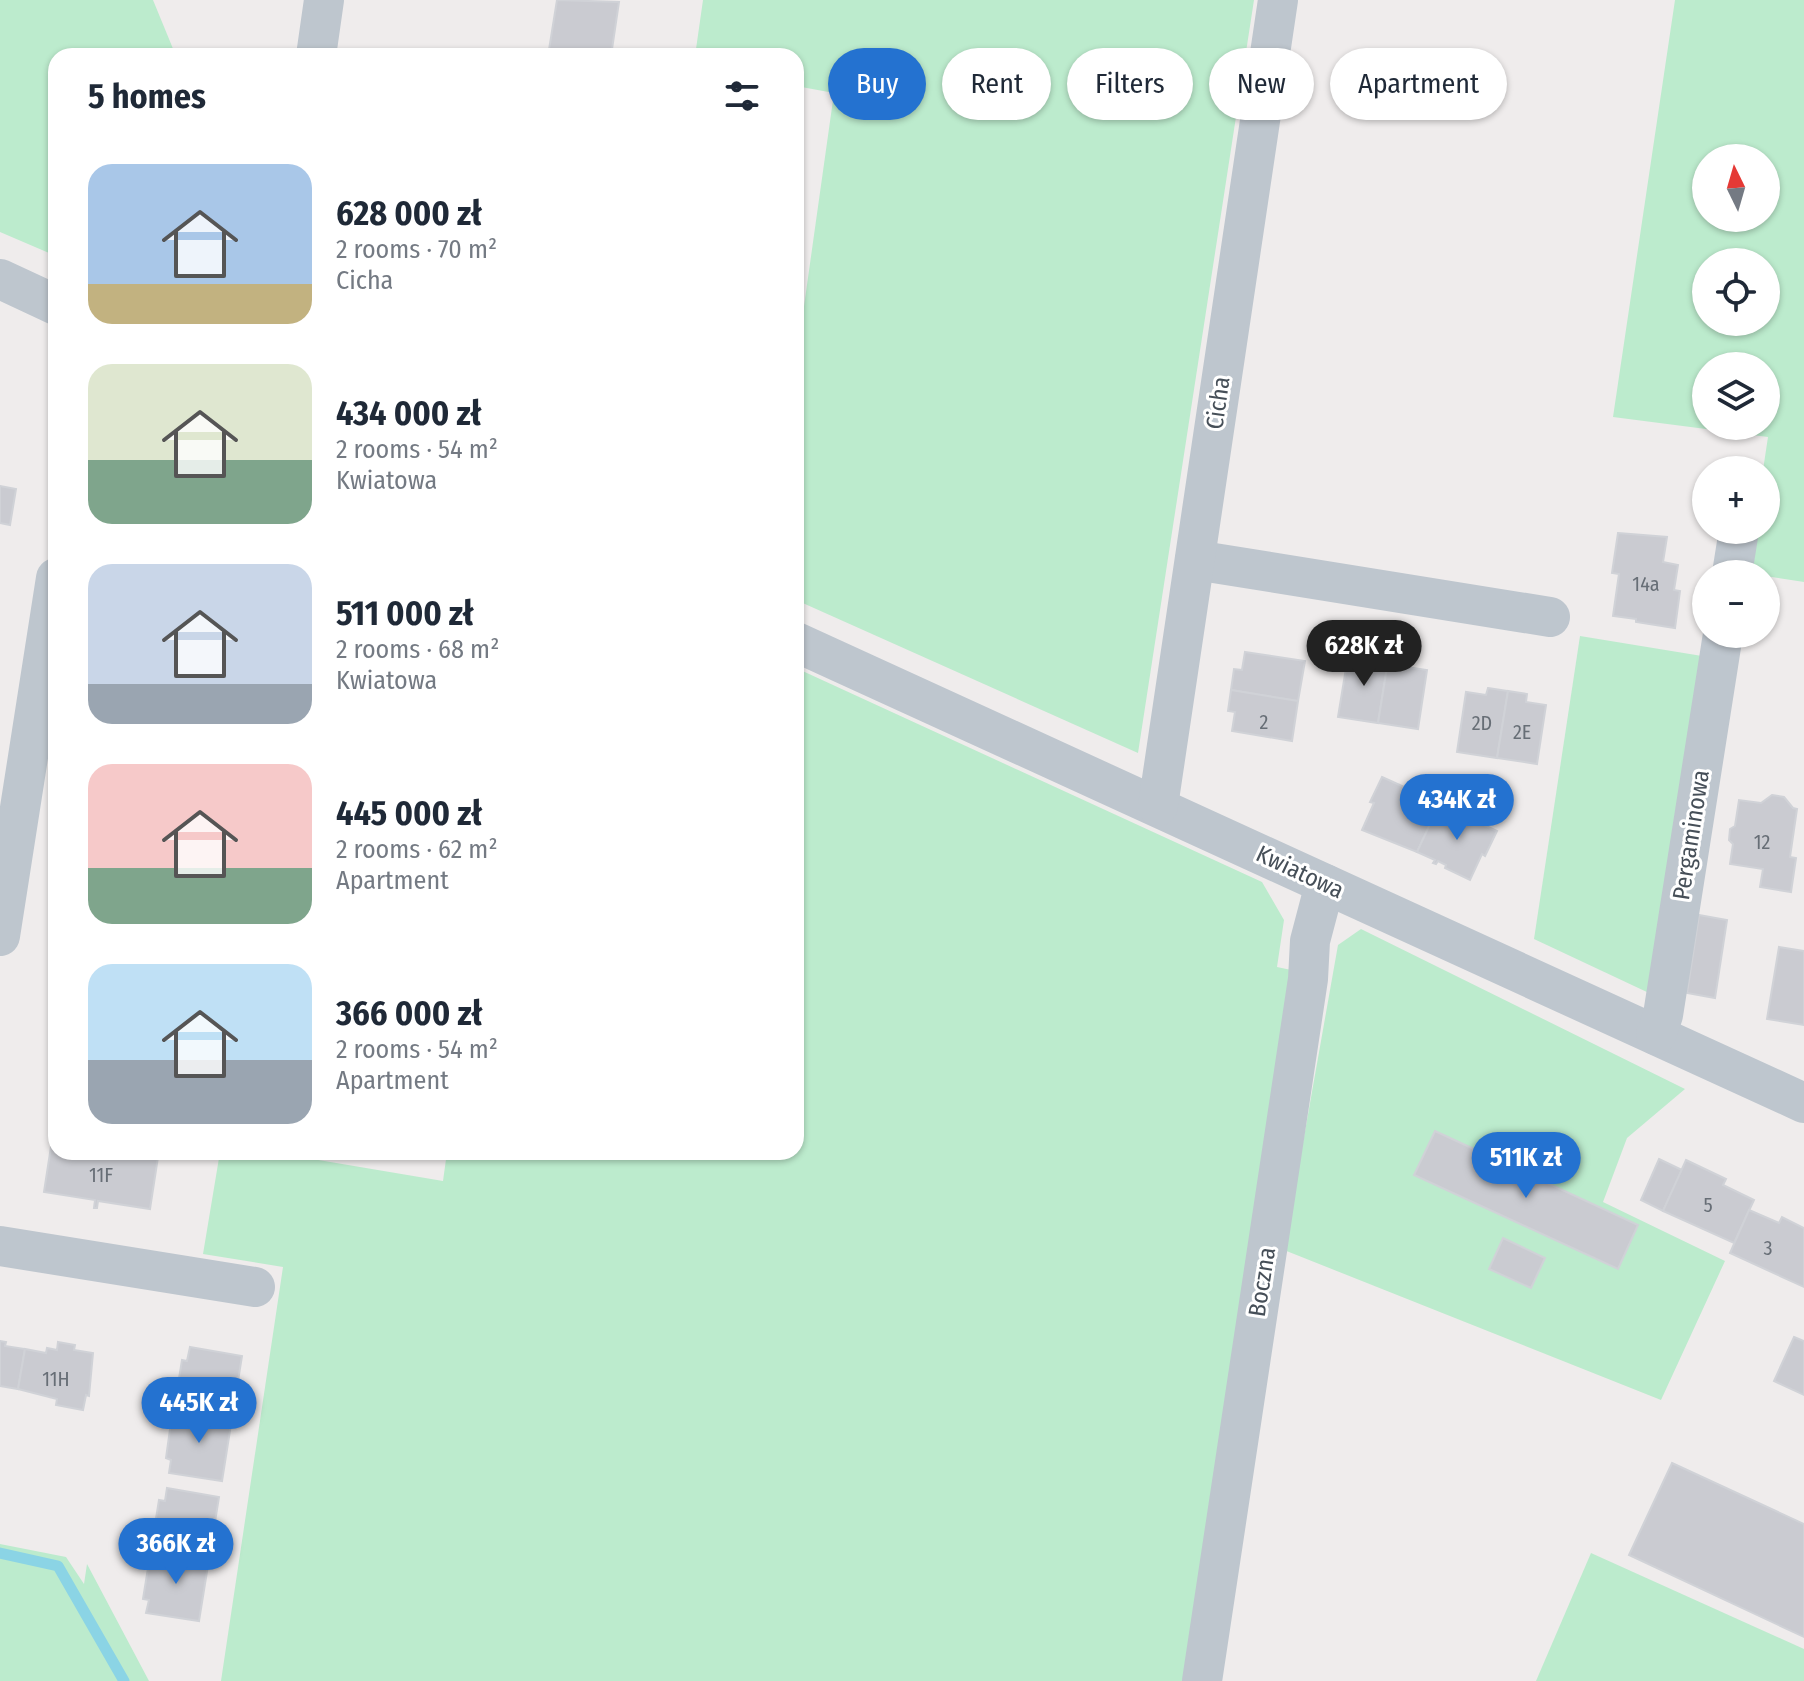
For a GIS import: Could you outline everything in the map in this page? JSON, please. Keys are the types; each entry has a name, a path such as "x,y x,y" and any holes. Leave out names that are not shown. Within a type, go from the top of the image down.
{"street":[{"path":"317,48 324,0"},
{"name":"Cicha","path":"1158,806 1278,0"},
{"path":"0,279 48,301"},
{"path":"1195,560 1550,617"},
{"path":"0,936 48,629"},
{"name":"Kwiatowa","path":"804,646 1804,1103"},
{"name":"Pergaminowa","path":"1656,1035 1663,1015 1721,648"},
{"name":"Boczna","path":"1202,1681 1308,979 1310,941 1325,884"},
{"path":"0,1246 255,1287"}],"green space":[{"path":"0,0 153,0 173,48 48,48 48,253 0,232"},
{"path":"703,0 1254,0 1247,48 1209,48 1209,120 1236,120 1138,753 804,604 804,306 830,120 926,120 926,48 828,48 828,92 804,87 804,48 696,48"},
{"path":"1675,0 1804,0 1804,582 1780,578 1780,560 1753,560 1753,544 1780,544 1780,456 1765,456 1768,440 1780,440 1780,352 1692,352 1692,427 1613,417"},
{"path":"1580,636 1702,656 1649,993 1534,939"},
{"path":"804,672 1262,882 1284,920 1277,967 1296,971 1192,1681 221,1681 283,1267 203,1254 219,1160 318,1160 443,1181 446,1160 804,1160"},
{"path":"1361,929 1685,1089 1627,1138 1603,1202 1725,1261 1661,1400 1284,1250 1338,945"},
{"path":"0,1544 66,1557 84,1584 87,1564 149,1681 0,1681"},
{"path":"1591,1553 1804,1649 1804,1681 1536,1681"}],"building":[{"path":"557,0 619,2 612,48 549,48"},
{"path":"0,486 16,489 10,525 0,523"},
{"path":"1618,533 1667,537 1663,562 1678,565 1674,590 1680,591 1675,628 1613,616 1619,574 1612,573"},
{"path":"1245,652 1305,661 1298,701 1231,690 1234,669 1242,670"},
{"path":"1369,652 1389,655 1378,723 1338,717 1348,656 1367,660"},
{"path":"1389,655 1408,658 1407,667 1427,670 1418,729 1378,723"},
{"path":"1488,688 1508,691 1497,758 1457,752 1466,692 1486,695"},
{"path":"1231,690 1298,701 1292,741 1232,731 1235,712 1228,711"},
{"path":"1508,691 1527,694 1526,702 1546,705 1537,764 1497,758"},
{"path":"1382,777 1422,795 1420,799 1438,807 1417,852 1362,830 1374,803 1370,802"},
{"path":"1772,795 1784,797 1797,809 1790,857 1796,858 1791,892 1760,887 1763,869 1730,864 1733,844 1729,840 1730,829 1735,826 1739,800 1761,803"},
{"path":"1438,807 1455,815 1457,812 1497,831 1470,880 1417,852"},
{"path":"1699,915 1727,920 1715,998 1687,993"},
{"path":"1779,947 1804,951 1804,1025 1767,1019"},
{"path":"1435,1131 1638,1225 1618,1269 1414,1175"},
{"path":"1659,1159 1682,1170 1663,1211 1641,1200"},
{"path":"49,1160 158,1160 150,1209 98,1201 97,1208 94,1208 95,1200 44,1192"},
{"path":"1686,1160 1726,1179 1723,1185 1754,1200 1734,1243 1663,1211"},
{"path":"1749,1210 1779,1223 1782,1217 1804,1228 1804,1287 1730,1253"},
{"path":"1503,1238 1545,1258 1531,1288 1489,1269"},
{"path":"1794,1337 1804,1341 1804,1395 1774,1381"},
{"path":"0,1341 6,1342 5,1346 25,1349 18,1389 0,1386"},
{"path":"58,1342 75,1345 74,1350 93,1353 89,1396 86,1395 83,1410 56,1405 57,1399 18,1389 25,1349 46,1353 47,1348 57,1350"},
{"path":"190,1347 242,1356 232,1418 179,1410 182,1397 176,1397 182,1360 187,1361"},
{"path":"179,1410 232,1418 222,1481 169,1473 171,1460 166,1458 171,1422 177,1423"},
{"path":"1672,1463 1804,1524 1804,1637 1629,1555"},
{"path":"167,1488 219,1497 209,1559 157,1550 159,1538 153,1537 159,1500 165,1501"},
{"path":"157,1550 209,1559 199,1621 146,1613 149,1600 143,1599 149,1562 155,1563"}],"waterway":[{"path":"0,1553 58,1566 124,1681"}]}
